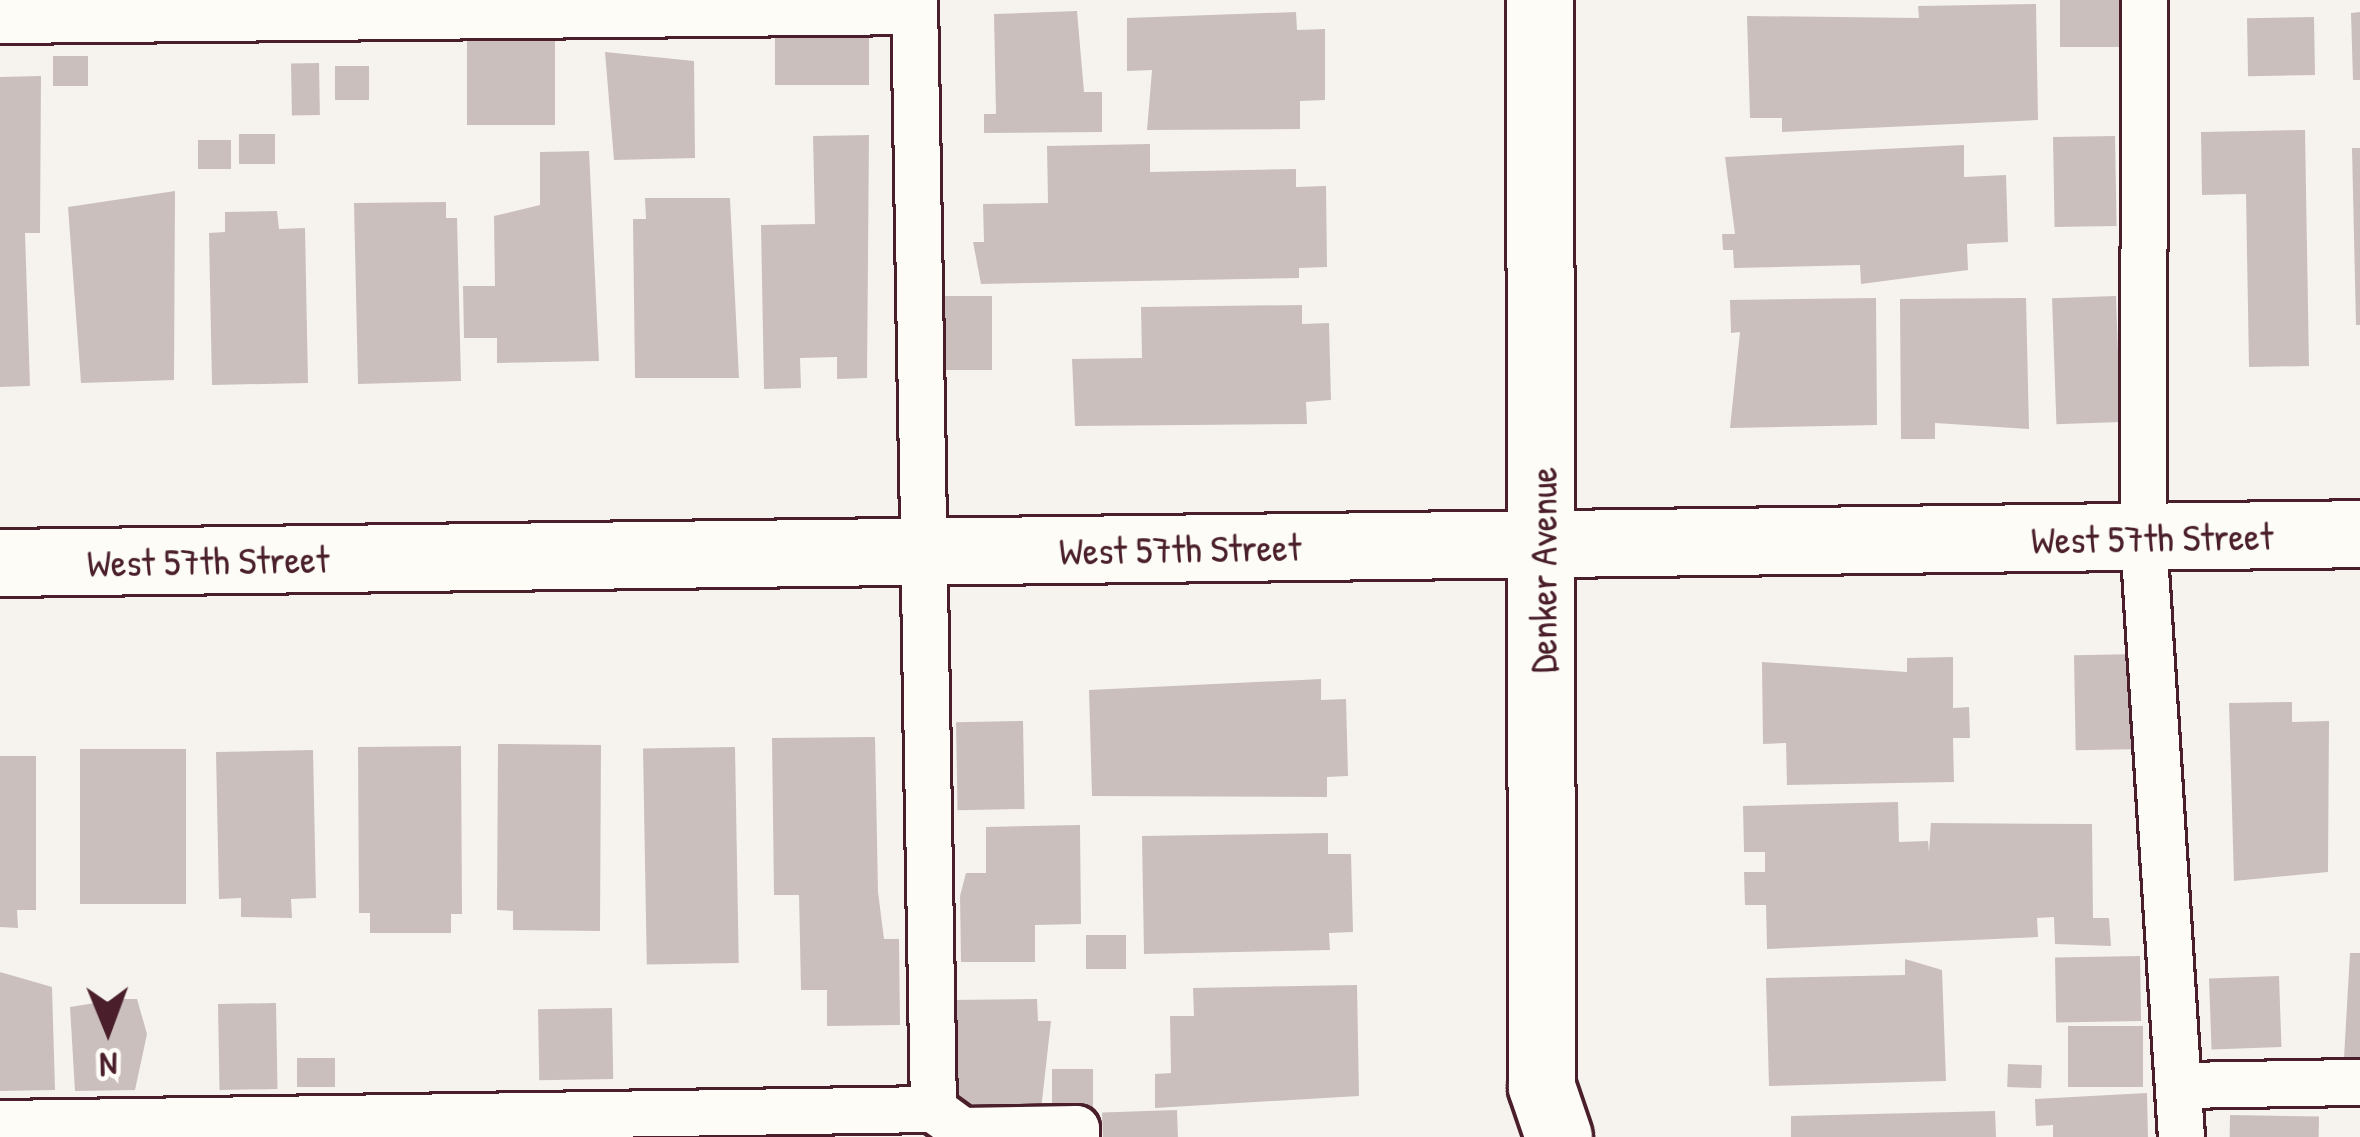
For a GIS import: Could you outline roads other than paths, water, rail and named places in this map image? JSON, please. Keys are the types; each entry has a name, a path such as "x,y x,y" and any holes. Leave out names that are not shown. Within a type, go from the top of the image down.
{"street":[{"name":"Denker Avenue","path":"1540,0 1542,1087 1559,1137"},
{"name":"West 57th Street","path":"0,563 2360,534"}],"lane":[{"path":"2144,0 2143,538 2182,1137"},
{"path":"0,20 914,6 927,552 932,1109"},
{"path":"2181,1085 2360,1082"},
{"path":"0,1123 932,1109 962,1130 1076,1128 1076,1137"}]}
